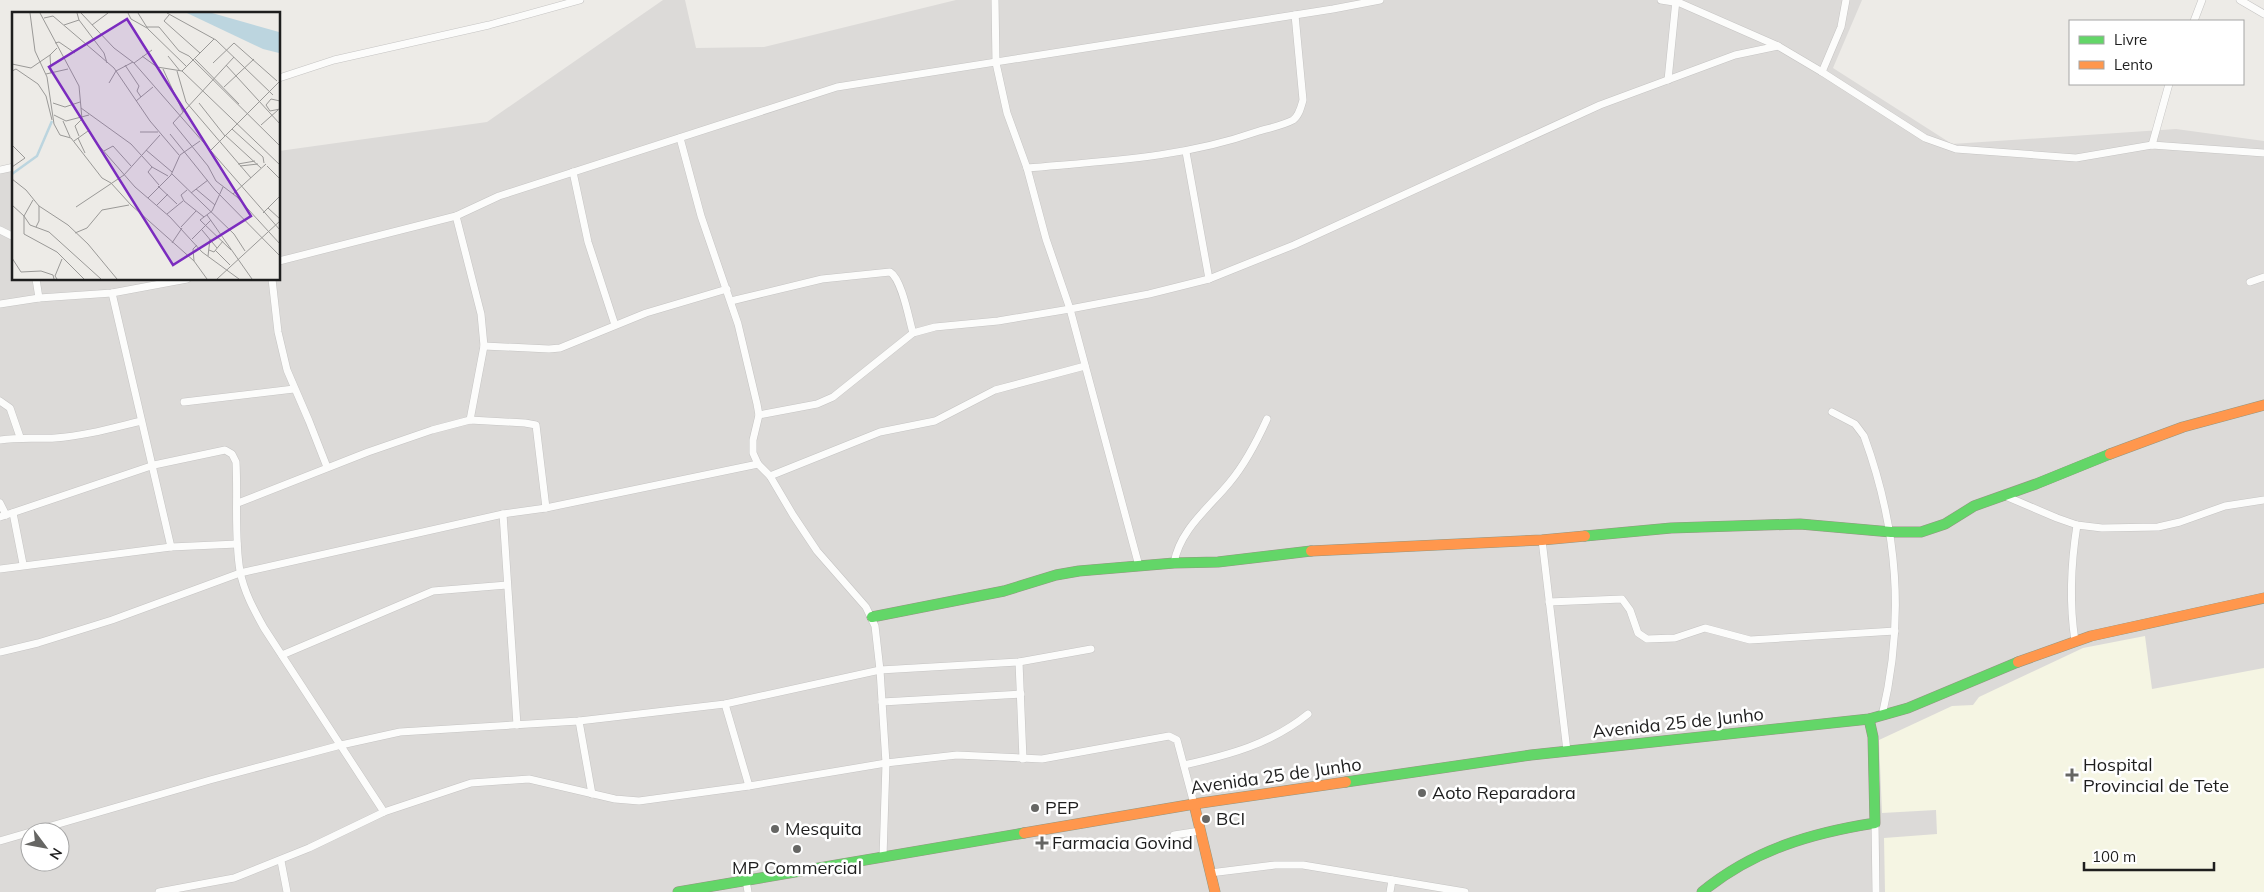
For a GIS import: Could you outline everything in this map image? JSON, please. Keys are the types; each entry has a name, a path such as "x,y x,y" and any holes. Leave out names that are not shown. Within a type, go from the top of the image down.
{"street":[{"path":"280,78 334,60 489,25 580,0"},
{"path":"995,0 996,62 1007,113 1027,168 1046,239 1070,309 1139,566"},
{"path":"280,261 456,216 491,200 573,172 837,88 1380,0"},
{"path":"1661,0 1673,1 1778,46 1925,138 1956,149 2076,158 2152,145 2264,153"},
{"path":"1822,72 1841,26 1846,0"},
{"path":"2194,20 2202,0"},
{"path":"2240,0 2264,14"},
{"path":"1668,80 1673,1"},
{"path":"1027,168 1092,164 1186,152 1236,139 1294,119 1300,110 1303,100 1295,15"},
{"path":"760,415 817,404 833,397 913,333 934,327 998,321 1070,309 1149,294 1209,279 1294,245 1546,129 1668,80 1735,56 1778,46"},
{"path":"2152,145 2170,85"},
{"path":"680,138 701,216 728,288 760,415 753,440 753,453 758,464 770,476 804,534 872,617 880,670 886,763 883,857"},
{"path":"1186,152 1209,279"},
{"path":"573,172 588,242 615,325"},
{"path":"456,216 481,314 484,346 470,420"},
{"path":"0,230 12,236"},
{"path":"731,301 822,279 890,272 894,274 900,286 913,333"},
{"path":"2250,282 2264,277"},
{"path":"36,280 39,298"},
{"path":"0,304 39,298 112,293 182,280"},
{"path":"272,280 278,332 286,370 309,421 326,467"},
{"path":"484,346 560,348 615,325 728,288"},
{"path":"112,293 140,421 154,466 172,547"},
{"path":"770,476 880,432 935,421 995,390 1085,366"},
{"path":"184,402 294,389"},
{"path":"0,401 10,408 20,437"},
{"path":"872,617 1004,591 1056,575 1174,563 1218,562 1318,550 1542,540 1671,528 1800,524 1891,532 1921,532 1934,528 1974,506 2124,448 2184,427 2264,405"},
{"path":"1832,412 1855,424 1864,436 1891,532 1896,583 1895,631 1882,716"},
{"path":"238,503 286,486 326,467 432,430 470,420 524,423 536,426 546,508"},
{"path":"1174,563 1177,547 1193,522 1232,481 1259,437 1267,420"},
{"path":"0,440 20,437 55,438 89,434 140,421"},
{"path":"6,515 154,466 225,450 229,452 236,462 237,544 240,573 249,601 384,812"},
{"path":"0,652 38,643 112,620 240,573 503,514 546,508 758,464"},
{"path":"2003,495 2046,515 2077,524 2102,528 2158,527 2180,522 2225,506 2264,500"},
{"path":"0,503 23,564"},
{"path":"503,514 517,725"},
{"path":"2075,641 2071,594 2077,524"},
{"path":"1542,540 1567,751"},
{"path":"0,569 23,564 172,547 237,544"},
{"path":"282,655 433,591 450,588 507,585"},
{"name":"Avenida 25 de Junho","path":"678,892 1194,804 1567,751 1869,719 1917,705 2028,658 2091,636 2264,598"},
{"path":"1549,602 1622,599 1630,610 1638,633 1647,639 1675,638 1705,628 1750,640 1895,631"},
{"path":"0,841 112,807 340,745 400,732 579,722 725,704 880,670 1019,662 1091,649"},
{"path":"1019,662 1023,759"},
{"path":"882,702 1021,694"},
{"path":"725,704 748,786"},
{"path":"1184,765 1254,746 1282,733 1308,714"},
{"path":"1869,719 1873,737 1876,892"},
{"path":"579,722 592,794"},
{"path":"159,892 234,878 281,861 384,812 471,783 529,779 615,799 639,801 748,786 886,763 957,755 1023,759 1061,756 1170,736 1177,740 1215,892"},
{"path":"1702,892 1756,855 1801,837 1875,823"},
{"path":"1174,835 1200,831"},
{"path":"281,861 288,892"},
{"path":"1210,873 1303,865 1465,892"},
{"path":"746,880 748,892"},
{"path":"1390,892 1392,880"}],"shaded area":[{"path":"663,0 685,0 696,48 764,47 956,0 1862,0 1833,68 1952,144 2176,129 2264,141 2264,892 0,892 0,170 12,169 12,280 280,280 280,151 487,122"},
{"name":"Hospital Provincial de Tete","path":"2145,636 2152,689 2264,668 2264,892 1885,892 1884,838 1937,834 1936,810 1882,813 1879,740 1952,706 1973,705 1979,697 2083,648"}],"traffic: fast":[{"path":"1585,536 1671,528 1800,524 1891,532 1921,532 1945,524 1974,506 2036,484 2110,454"},
{"path":"872,617 1004,591 1056,575 1079,571 1174,563 1218,562 1311,551"},
{"path":"1346,782 1531,755 1869,719 1908,708 2018,662"},
{"path":"1702,892 1721,877 1762,854 1784,845 1828,832 1875,823 1873,737 1869,719"},
{"path":"678,892 1024,833"}],"traffic: slow":[{"path":"2110,454 2183,427 2264,405"},
{"path":"1311,551 1542,540 1585,536"},
{"path":"2018,662 2091,636 2264,598"},
{"path":"1024,833 1194,804 1346,782"},
{"path":"1194,804 1215,892"}],"place":[{"name":"Hospital Provincial de Tete","path":"2072,775"},
{"name":"Aoto Reparadora","path":"1422,793"},
{"name":"PEP","path":"1035,808"},
{"name":"BCI","path":"1206,819"},
{"name":"Mesquita","path":"775,829"},
{"name":"Farmacia Govind","path":"1042,843"},
{"name":"MP Commercial","path":"797,849"}]}
